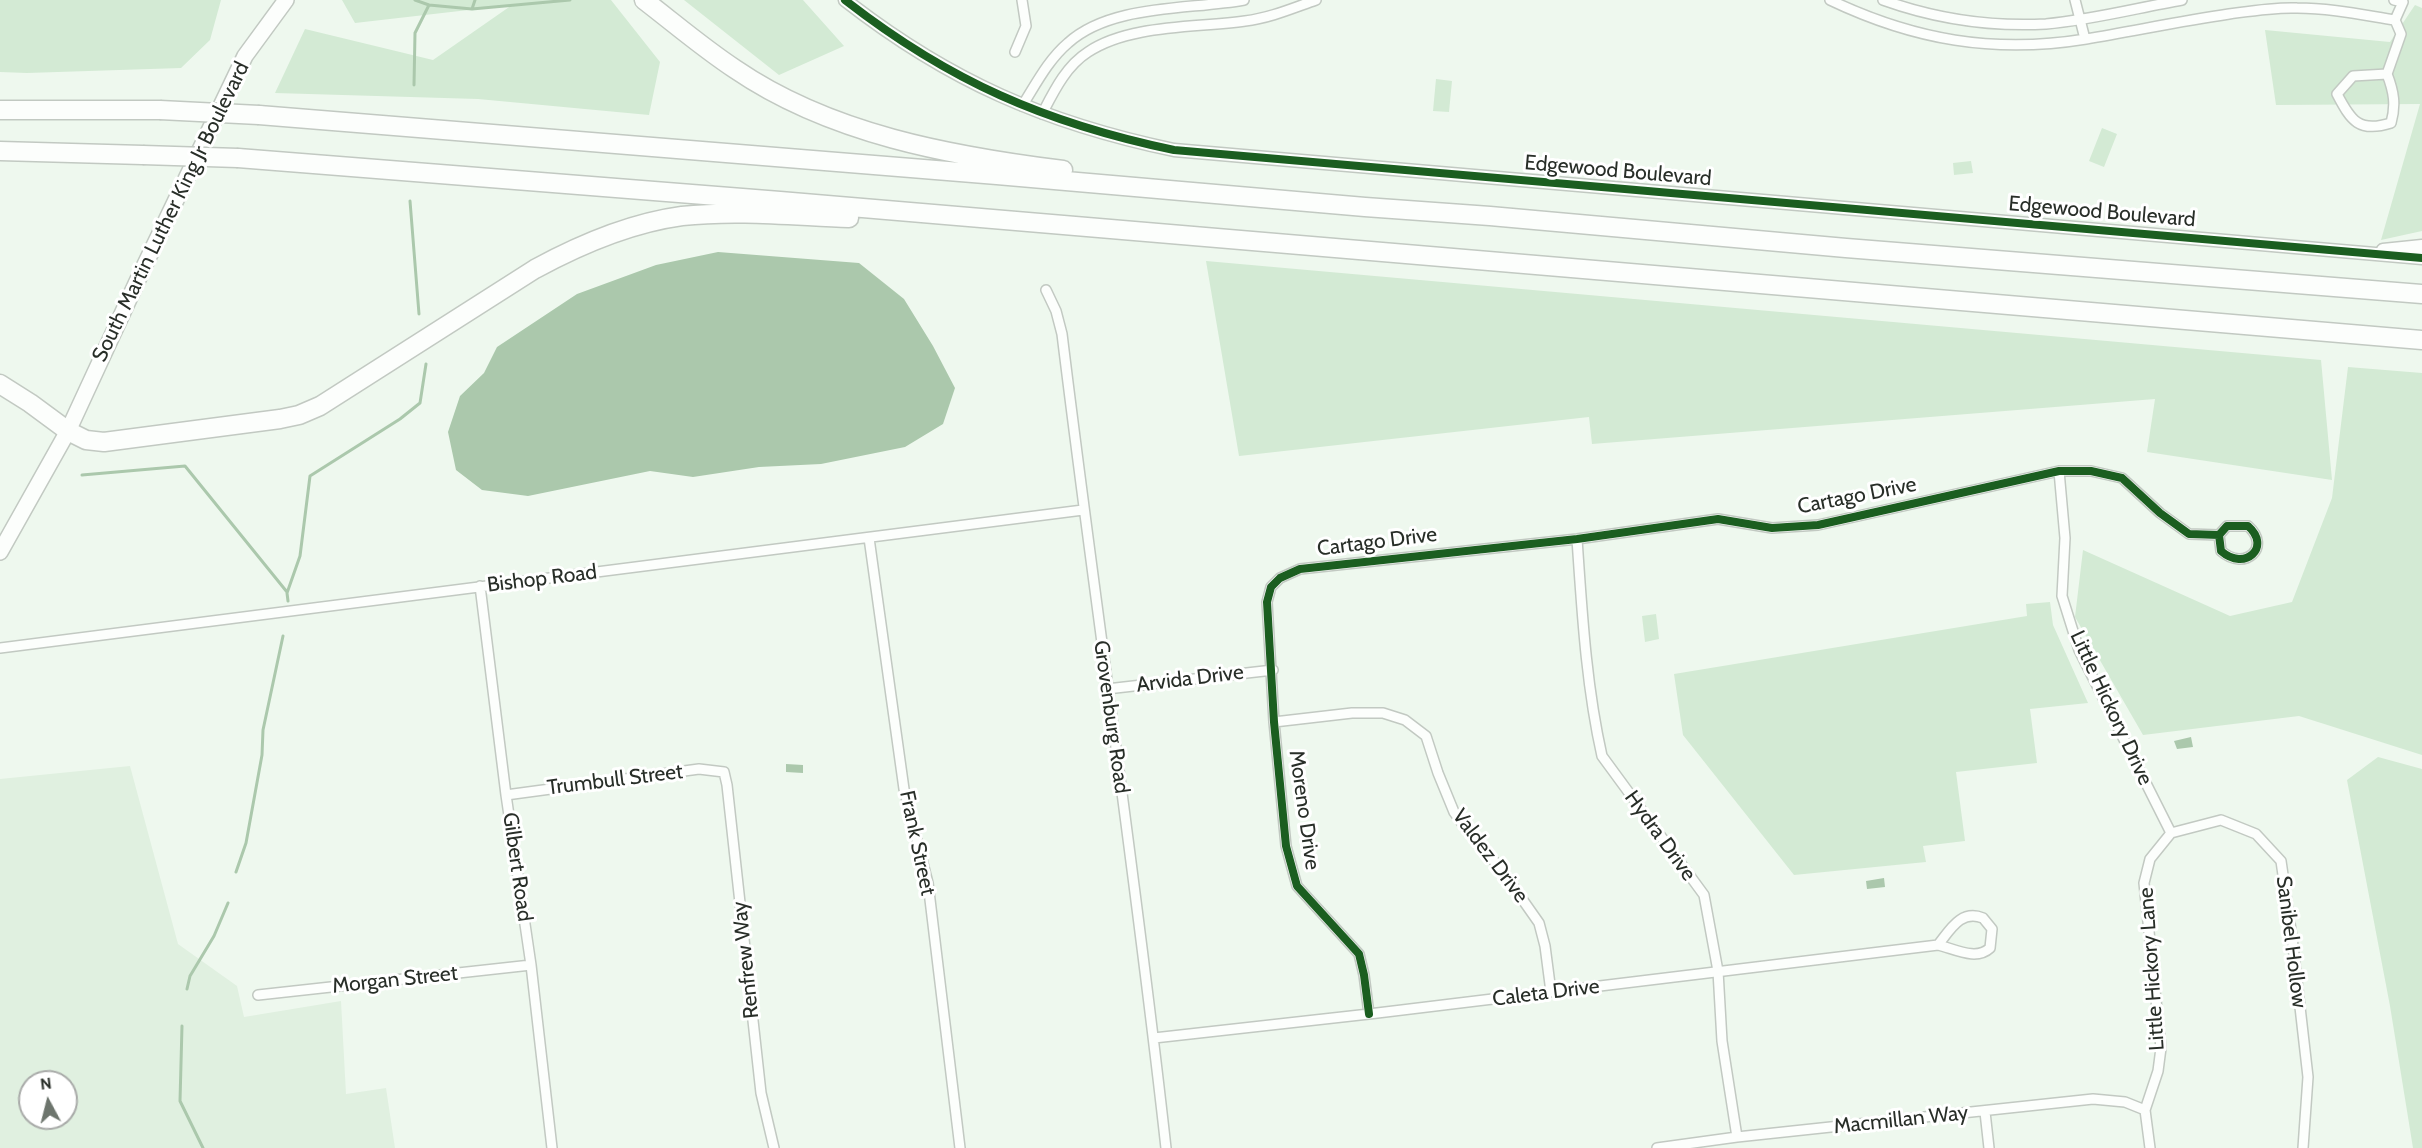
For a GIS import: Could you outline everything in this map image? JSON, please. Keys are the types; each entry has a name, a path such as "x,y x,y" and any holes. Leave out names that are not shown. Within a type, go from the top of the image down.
{"highway":[{"path":"644,0 735,70 778,94 842,123 879,136 1022,165 1365,207"},
{"path":"0,110 160,110 259,115 2422,294"},
{"path":"0,151 238,158 2422,340"},
{"path":"0,384 68,431 86,440 104,442 299,415 320,406 535,269 572,249 608,234 645,223 681,217 737,213 937,224 953,216"}],"main road":[{"name":"South Martin Luther King Jr Boulevard","path":"0,552 68,431 245,56 286,0"}],"street":[{"name":"Edgewood Boulevard","path":"845,0 919,54 969,82 1042,114 1125,140 1174,150 2422,258"},
{"path":"1015,52 1026,26 1022,0"},
{"path":"1022,106 1051,60 1084,30 1129,15 1244,0"},
{"path":"1042,114 1058,83 1073,65 1087,52 1109,40 1142,33 1248,21 1316,0"},
{"path":"1830,0 1883,24 1943,40 1969,44 2016,46 2085,39 2188,20 2295,4 2396,20"},
{"path":"1883,0 1935,16 1973,22 2019,25 2079,19 2182,0"},
{"path":"2075,0 2085,39"},
{"path":"2387,74 2353,76 2337,94 2350,119 2373,128 2391,123 2395,107 2393,89 2387,74 2401,34 2396,20 2400,1"},
{"path":"2364,252 2422,246"},
{"name":"Grovenburg Road","path":"1046,290 1056,311 1062,334 1083,510 1154,1038 1166,1148"},
{"name":"Cartago Drive","path":"1271,587 1280,578 1300,568 1577,538 1718,519 1772,528 1818,525 2059,471 2091,471 2122,478 2160,513 2189,534 2219,535"},
{"name":"Little Hickory Drive","path":"2059,471 2065,538 2062,596 2079,650 2171,833"},
{"name":"Bishop Road","path":"0,648 1083,510"},
{"name":"Cartago Drive","path":"2227,526 2248,526 2255,532 2258,544 2255,553 2248,558 2236,560 2226,556 2221,551 2219,535 2227,526"},
{"name":"Frank Street","path":"869,538 904,789 928,883 960,1148"},
{"name":"Hydra Drive","path":"1577,538 1584,637 1602,756 1704,895 1718,971 1722,1041 1737,1137"},
{"name":"Gilbert Road","path":"480,586 506,795 531,965 552,1148"},
{"name":"Moreno Drive","path":"1271,587 1267,611 1273,670 1274,722 1286,846 1293,876 1305,897 1359,954 1369,1014"},
{"name":"Arvida Drive","path":"1107,689 1273,670"},
{"name":"Valdez Drive","path":"1274,722 1352,713 1383,713 1405,720 1426,736 1454,812 1501,869 1539,923 1545,946 1551,992"},
{"name":"Trumbull Street","path":"506,795 699,769 724,772"},
{"name":"Renfrew Way","path":"724,772 728,785 761,1093 774,1148"},
{"name":"Sanibel Hollow","path":"2171,833 2221,820 2256,834 2281,861 2308,1077 2303,1148"},
{"name":"Little Hickory Lane","path":"2145,1110 2158,1071 2160,1048 2144,883 2150,859 2171,833"},
{"name":"Caleta Drive","path":"1154,1038 1938,945 1975,954 1984,953 1990,948 1992,929 1983,918 1968,915 1954,925 1938,945"},
{"name":"Morgan Street","path":"258,995 531,965"},
{"name":"Macmillan Way","path":"1657,1148 1737,1137 2093,1099 2125,1102 2145,1110"},
{"path":"2145,1110 2150,1148"},
{"path":"1985,1112 1989,1148"}],"shaded area":[{"path":"0,0 221,0 210,40 181,68 27,73 0,72"},
{"path":"342,0 611,0 660,62 649,115 478,99 275,93 305,29 433,60 512,5 355,23"},
{"path":"684,0 803,0 844,46 779,75"},
{"path":"2415,5 2422,8 2422,231 2381,240 2420,104 2276,105 2265,30 2390,42"},
{"path":"1436,79 1452,81 1449,112 1433,111"},
{"path":"2102,128 2117,134 2104,167 2089,161"},
{"path":"1971,161 1973,173 1954,175 1953,163"},
{"path":"718,252 859,263 904,299 955,388 943,424 905,447 821,464 759,467 693,477 650,471 528,496 482,490 456,470 448,432 460,396 484,373 497,347 577,294 656,265"},
{"path":"1206,261 2321,360 2332,480 2147,452 2155,399 1592,444 1589,417 1239,456"},
{"path":"2348,367 2422,373 2422,755 2299,716 2143,735 2075,617 2083,550 2230,616 2292,602 2332,498"},
{"path":"2050,602 2053,625 2088,703 2030,709 2037,763 1956,772 1965,841 1923,846 1926,862 1794,875 1683,735 1674,674 2027,616 2026,604"},
{"path":"1656,614 1659,639 1645,642 1642,616"},
{"path":"2191,737 2193,747 2177,749 2174,741"},
{"path":"2378,757 2422,769 2422,1148 2413,1148 2390,1006 2347,780"},
{"path":"786,764 803,765 803,773 786,772"},
{"path":"130,766 178,944 237,986 244,1017 341,1001 346,1094 386,1088 395,1148 0,1148 0,779"},
{"path":"1884,878 1885,887 1867,889 1866,881"}],"waterway":[{"path":"414,85 415,33 429,5 415,0"},
{"path":"472,9 475,0"},
{"path":"429,5 472,9 570,0"},
{"path":"410,201 419,314"},
{"path":"288,601 287,593 300,556 310,476 400,419 420,403 426,364"},
{"path":"82,475 185,466 287,592"},
{"path":"236,872 246,843 262,755 263,730 283,636"},
{"path":"187,989 190,976 214,936 228,903"},
{"path":"182,1026 180,1101 203,1148"}],"cycle path":[{"path":"845,0 922,54 1000,95 1083,127 1174,150 2422,258"},
{"path":"1369,1014 1359,954 1297,886 1286,846 1274,722 1267,602 1271,587 1280,578 1300,569 1577,539 1718,519 1772,528 1818,525 2059,471 2091,471 2122,478 2160,513 2189,534 2219,535 2227,526 2248,526 2255,534 2256,549 2246,558 2230,557 2221,551 2219,535"}]}
